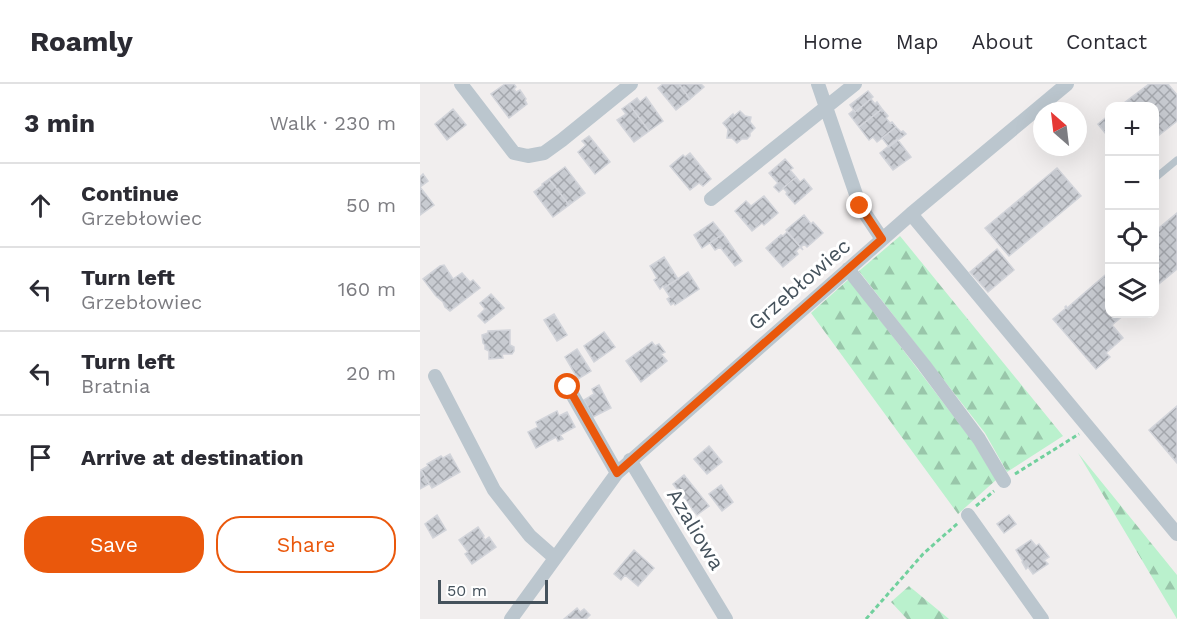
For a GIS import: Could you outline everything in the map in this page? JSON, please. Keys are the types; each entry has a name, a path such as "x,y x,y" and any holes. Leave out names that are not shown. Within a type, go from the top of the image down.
{"street":[{"path":"460,84 514,153 528,156 544,153 631,84"},
{"path":"818,84 860,206 882,239"},
{"path":"711,199 855,84"},
{"name":"Grzebłowiec","path":"511,619 617,473 630,460 882,239 1067,84"},
{"path":"912,214 1177,534"},
{"path":"848,269 980,439 1004,481"},
{"path":"435,376 494,490 530,536 555,558"},
{"path":"568,387 617,473"},
{"name":"Azaliowa","path":"630,460 726,619"},
{"path":"968,514 1042,619"}],"lane":[{"path":"1159,176 1177,160"}],"green space":[{"path":"900,236 1063,436 1007,472 985,433 859,271"},
{"path":"849,279 974,443 996,480 958,514 811,313"},
{"path":"1078,453 1177,575 1177,619"},
{"path":"909,586 949,619 907,619 891,602"}],"building":[{"path":"505,84 514,84 516,87 514,89 516,92 520,90 527,104 509,118 491,94"},
{"path":"663,84 679,84 690,99 676,110 658,88"},
{"path":"679,84 701,84 704,87 690,99"},
{"path":"1149,84 1168,84 1177,95 1177,121 1159,135 1159,102 1125,102"},
{"path":"868,91 873,97 855,112 850,105"},
{"path":"646,97 663,121 649,131 629,104 637,98 640,102"},
{"path":"871,99 875,104 877,102 882,109 859,127 849,114"},
{"path":"629,104 649,131 634,142 617,120 626,114 622,109"},
{"path":"453,109 466,125 447,140 435,124"},
{"path":"882,109 888,116 886,118 896,127 877,142 873,137 869,140 859,127"},
{"path":"740,111 745,116 751,117 750,122 755,128 747,139 742,139 737,143 732,138 727,138 728,129 723,123"},
{"path":"1105,118 1105,133 1098,124"},
{"path":"896,127 906,134 889,147 882,138"},
{"path":"589,136 610,162 595,174 578,152 586,145 582,141"},
{"path":"897,139 911,157 893,170 880,153"},
{"path":"690,153 711,179 703,186 699,183 690,190 670,166 683,155 685,157"},
{"path":"785,159 793,168 790,170 796,177 779,192 774,187 778,183 769,173"},
{"path":"565,167 585,193 569,205 549,179"},
{"path":"1057,168 1081,196 1009,256 985,228"},
{"path":"423,174 428,181 420,187 420,177"},
{"path":"796,177 800,182 804,179 812,189 795,204 783,188"},
{"path":"549,179 569,205 553,217 534,192"},
{"path":"420,187 434,205 420,215"},
{"path":"764,196 778,213 764,225 762,223 752,231 735,211 746,201 751,206"},
{"path":"1177,213 1177,269 1159,284 1159,264 1159,228"},
{"path":"804,215 823,233 807,247 804,244 801,247 803,250 786,230"},
{"path":"713,222 723,234 702,248 694,235"},
{"path":"787,232 803,250 800,247 796,251 798,254 783,267 766,248"},
{"path":"723,234 742,261 735,266 720,247 715,250 710,243"},
{"path":"997,249 1014,270 988,292 970,272"},
{"path":"664,257 678,279 660,289 654,280 657,278 650,266"},
{"path":"444,265 453,279 462,273 480,288 450,311 423,279"},
{"path":"688,272 699,289 675,305 674,303 671,305 667,299 670,297 664,288"},
{"path":"1105,275 1105,318 1120,318 1112,325 1123,338 1106,353 1110,357 1096,369 1053,319 1066,306 1067,308"},
{"path":"491,294 504,308 485,323 478,316 485,309 480,303"},
{"path":"554,314 567,335 557,341 544,320"},
{"path":"510,330 510,345 514,347 512,354 502,354 503,358 489,359 489,351 485,349 482,335 488,331"},
{"path":"604,332 615,347 594,362 584,346"},
{"path":"652,342 655,346 659,344 665,352 661,354 667,361 641,382 626,361"},
{"path":"577,349 591,371 578,379 565,357"},
{"path":"599,385 611,408 593,417 584,400 594,394 592,389"},
{"path":"1177,406 1177,463 1149,430"},
{"path":"557,411 559,416 567,412 575,427 560,435 563,439 558,441 556,437 536,448 528,432 538,427 536,422"},
{"path":"709,446 722,462 707,474 694,459"},
{"path":"450,454 460,472 432,488 421,470 441,456 443,458"},
{"path":"422,471 429,484 420,489 420,472"},
{"path":"684,475 709,506 697,515 673,484"},
{"path":"721,485 733,502 722,511 709,494"},
{"path":"437,515 446,530 433,538 425,524"},
{"path":"1009,515 1016,524 1004,533 997,524"},
{"path":"478,527 485,540 489,537 496,547 472,564 465,554 468,552 459,540"},
{"path":"1031,540 1036,546 1039,544 1049,557 1044,560 1048,564 1033,574 1028,567 1026,569 1016,550"},
{"path":"634,550 654,568 638,586 625,575 621,580 614,574"},
{"path":"577,608 580,612 584,609 590,615 586,619 564,619"}],"route":[{"path":"568,387 617,473 882,239 860,206"}]}
